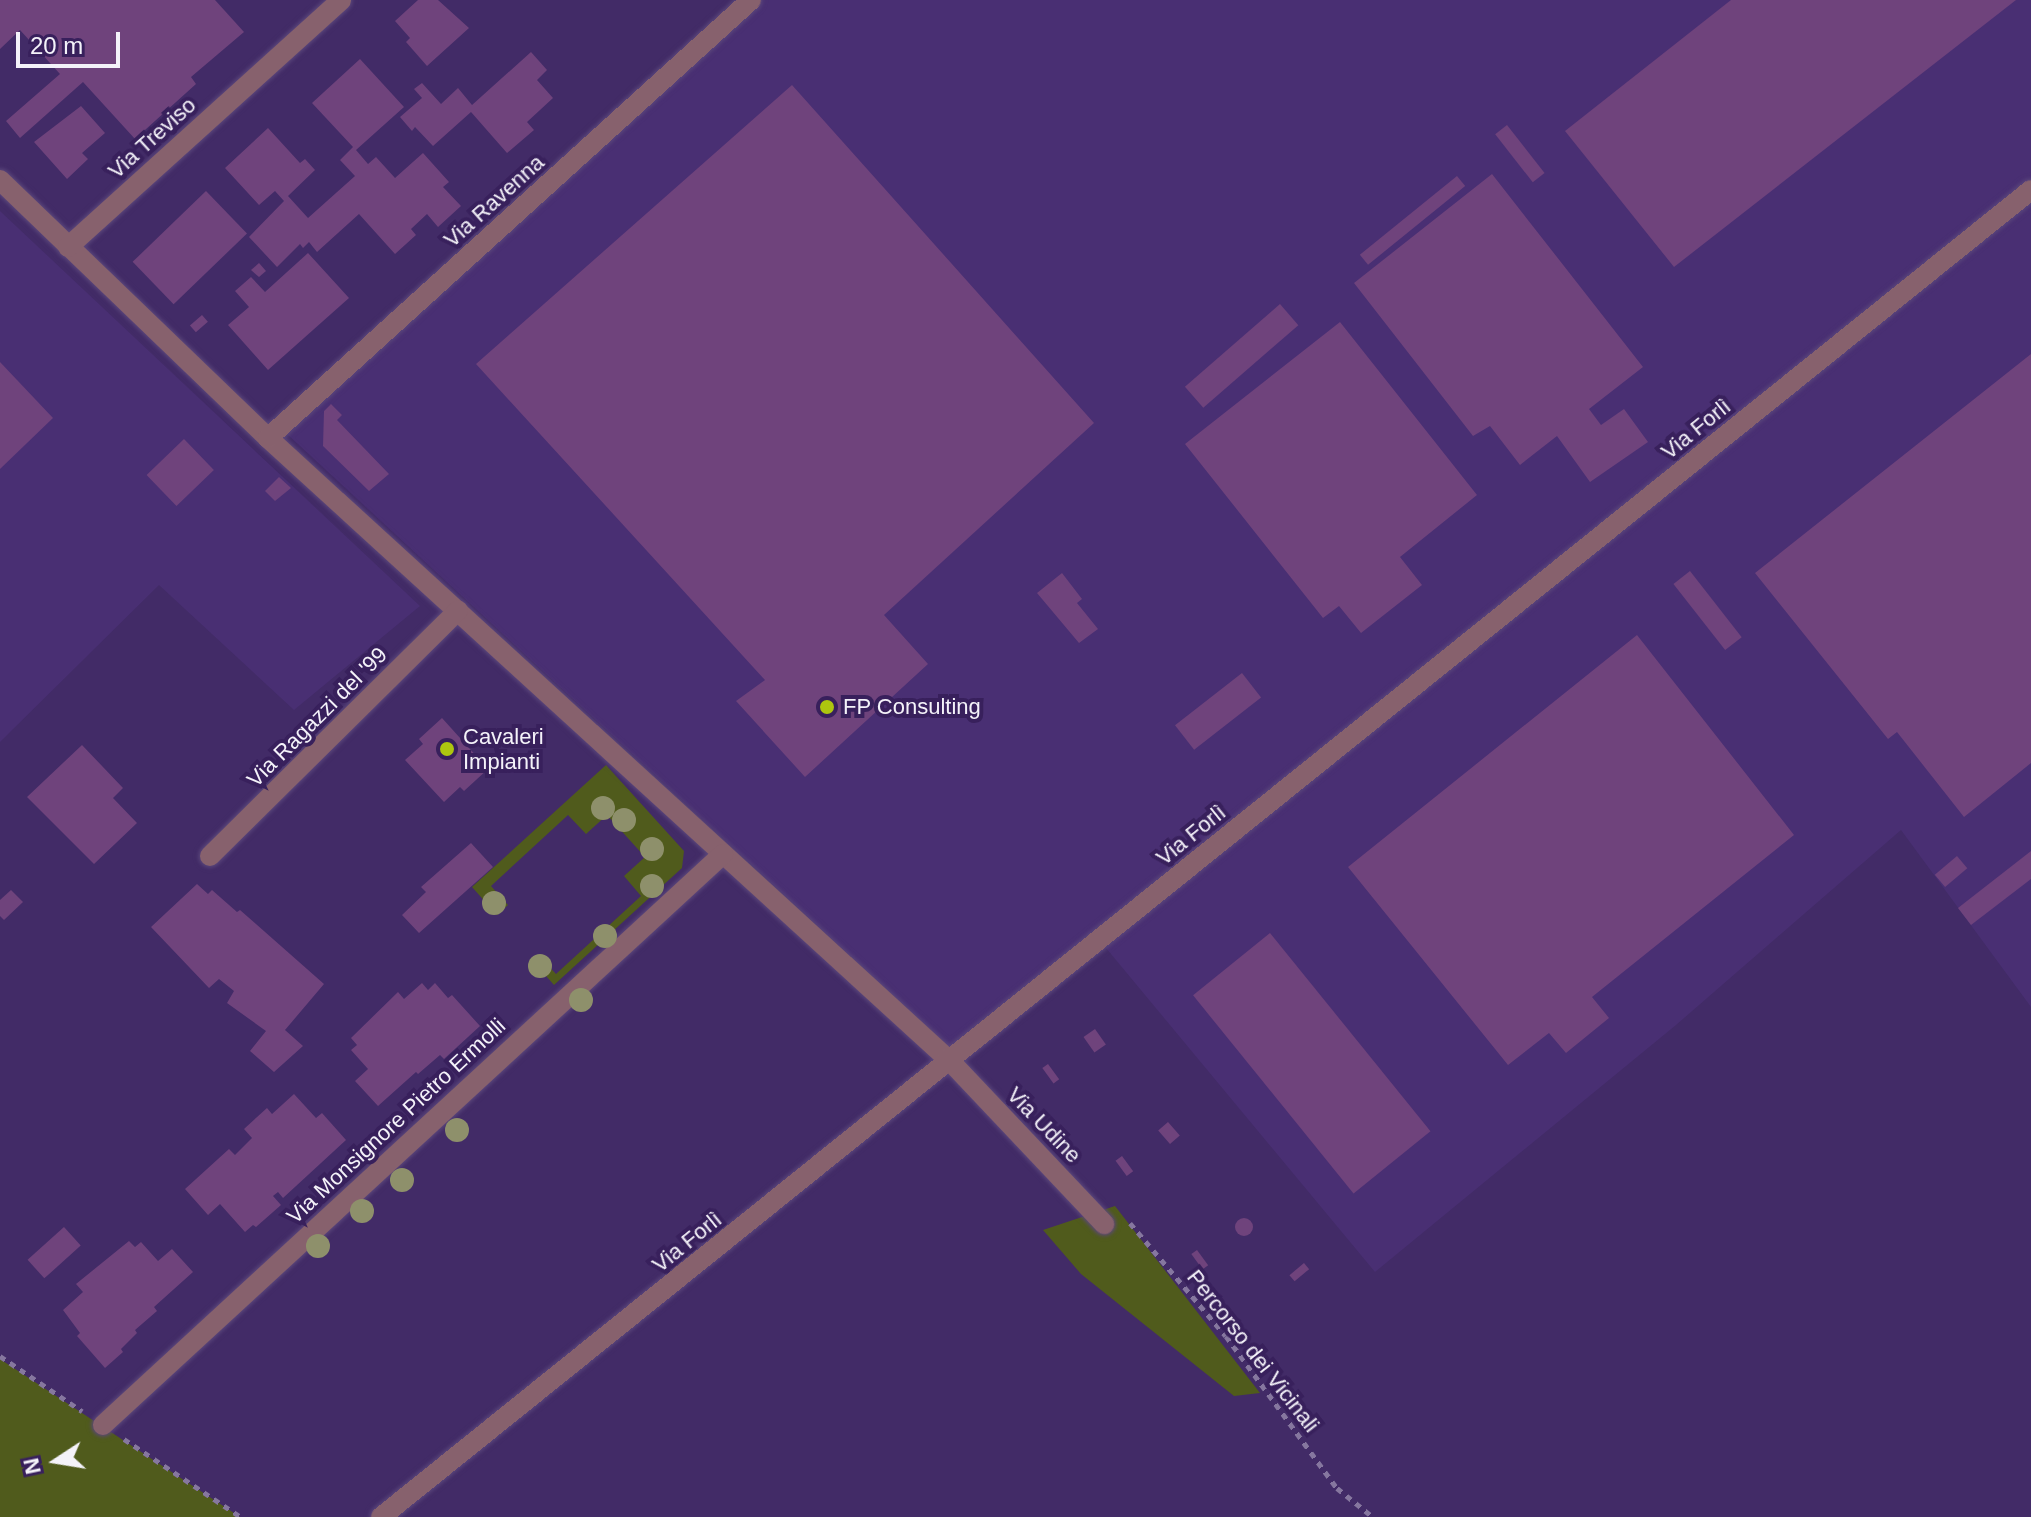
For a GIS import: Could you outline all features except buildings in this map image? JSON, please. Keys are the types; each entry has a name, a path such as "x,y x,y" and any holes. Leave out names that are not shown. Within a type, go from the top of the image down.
{"street":[{"name":"Via Treviso","path":"68,247 341,0"},
{"name":"Via Ravenna","path":"268,438 751,0"},
{"name":"Via Udine","path":"0,180 268,438 949,1060 1104,1224"},
{"name":"Via Forlì","path":"381,1517 2031,190"},
{"name":"Via Ragazzi del '99","path":"210,856 458,611"},
{"name":"Via Monsignore Pietro Ermolli","path":"103,1425 723,854"}],"path":[{"name":"Percorso dei Vicinali","path":"1104,1224 1126,1218 1226,1336 1337,1488 1373,1517"}],"shaded area":[{"path":"761,0 2031,0 2031,1007 1901,830 1676,1025 1375,1272 1106,948 964,1061 287,434"},
{"path":"0,211 420,606 294,710 159,585 0,742"}],"green space":[{"path":"606,765 684,851 682,868 554,985 532,960 538,955 556,974 641,896 624,876 645,857 607,815 586,834 568,815 491,886 508,905 497,915 472,887"},
{"path":"1115,1206 1260,1393 1234,1396 1081,1274 1043,1230"},
{"path":"0,1359 123,1440 240,1517 0,1517"}],"place":[{"name":"FP Consulting","path":"827,707"},
{"name":"Cavaleri Impianti","path":"447,749"}]}
